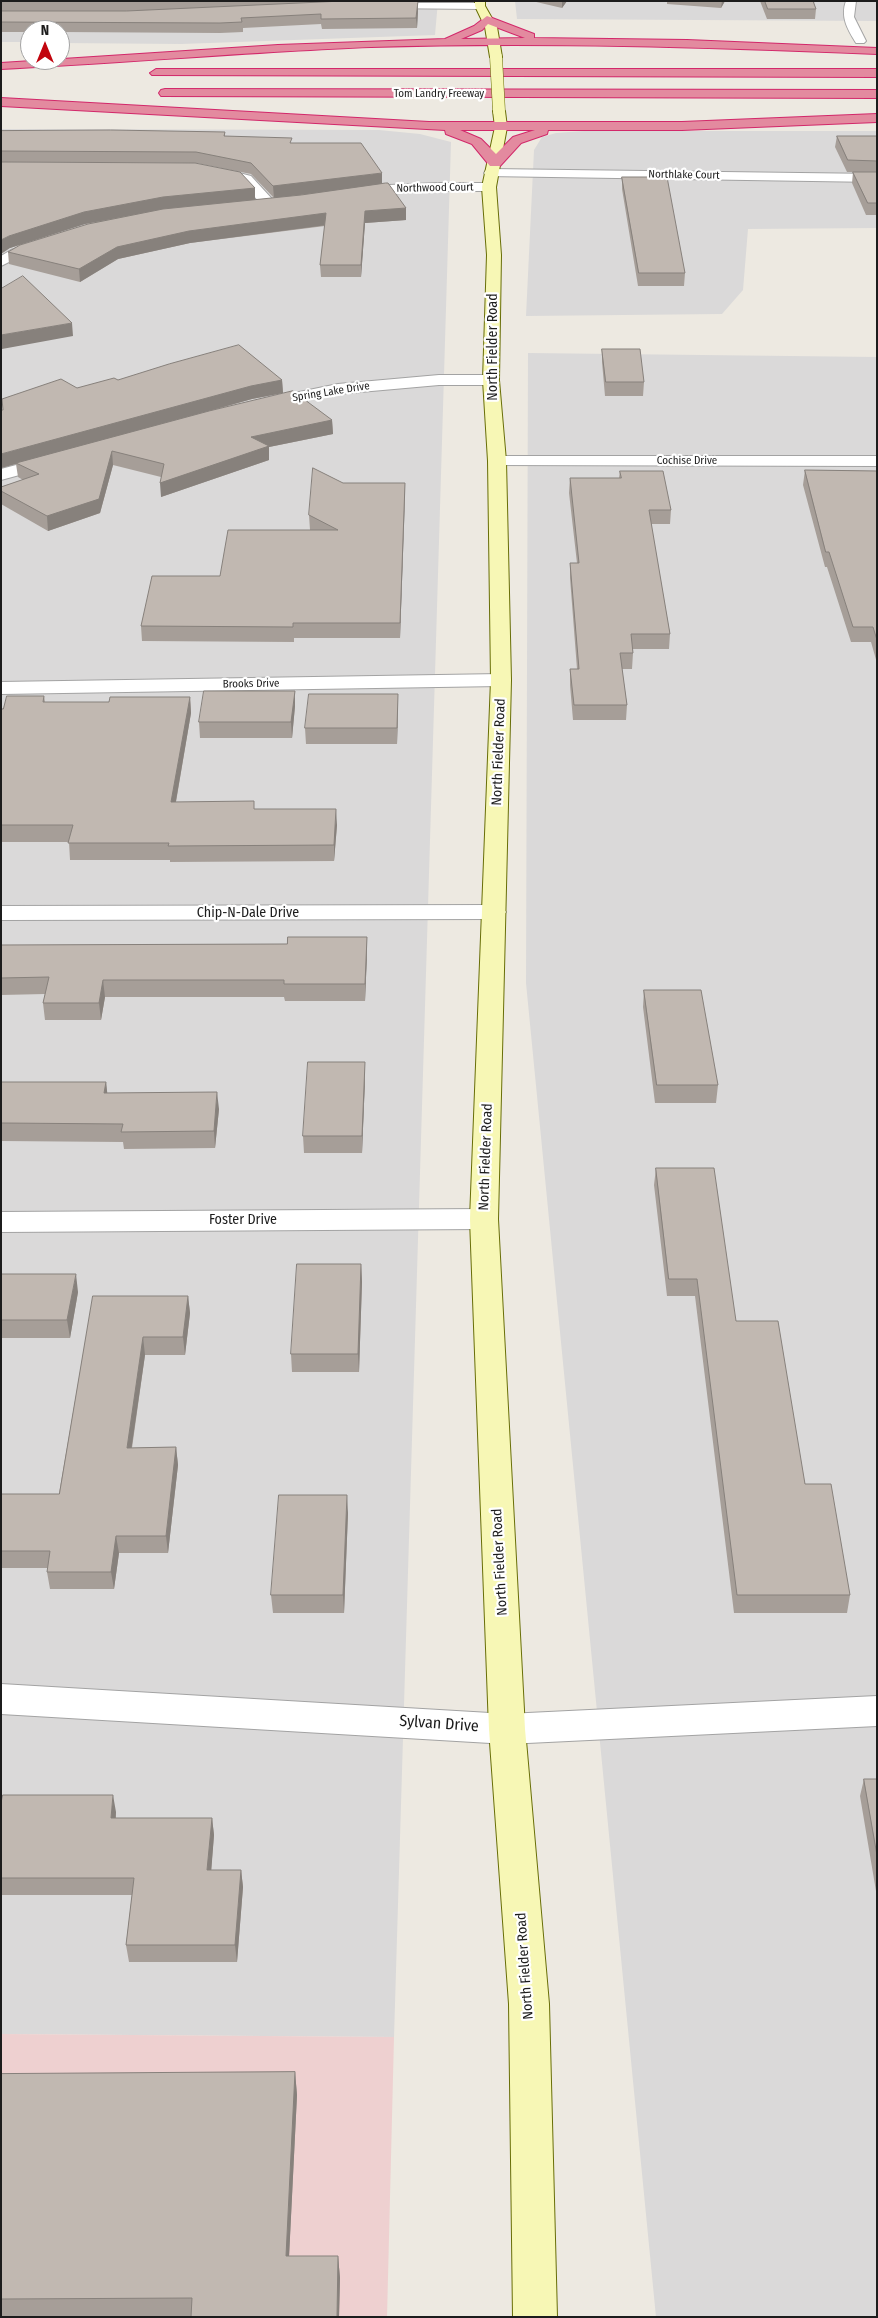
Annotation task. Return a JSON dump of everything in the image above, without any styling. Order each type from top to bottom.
[{"type":"highway","points":[[438,42],[478,28],[487,19],[514,32],[541,39],[580,42]]},
{"type":"highway","points":[[1,66],[278,48],[438,42],[703,43],[877,51]]},
{"type":"highway","points":[[1,73],[90,73]]},
{"type":"highway","name":"Tom Landry Freeway","points":[[140,73],[877,73]]},
{"type":"highway","points":[[1,92],[51,92]]},
{"type":"highway","name":"Tom Landry Freeway","points":[[150,93],[877,94]]},
{"type":"highway","points":[[1,102],[429,126],[692,126],[877,118]]},
{"type":"highway","points":[[429,126],[456,132],[473,139],[487,149],[492,174]]},
{"type":"highway","points":[[492,174],[516,140],[558,127]]},
{"type":"main road","name":"North Fielder Road","points":[[480,4],[494,42],[501,127],[492,174],[494,255],[491,380],[497,461],[501,680],[484,1219],[507,1728],[529,2004],[535,2317]]},
{"type":"street","points":[[851,1],[847,10],[850,22],[860,41]]},
{"type":"street","points":[[369,6],[480,4]]},
{"type":"street","points":[[212,172],[246,179],[268,203]]},
{"type":"street","name":"Northlake Court","points":[[492,174],[877,178]]},
{"type":"street","name":"Northwood Court","points":[[339,195],[492,174]]},
{"type":"street","points":[[249,206],[284,202]]},
{"type":"street","points":[[1,262],[16,253],[60,238]]},
{"type":"street","name":"Spring Lake Drive","points":[[252,406],[338,389],[439,380],[491,380]]},
{"type":"street","points":[[1,475],[66,457]]},
{"type":"street","name":"Cochise Drive","points":[[497,461],[877,462]]},
{"type":"street","name":"Brooks Drive","points":[[1,688],[501,680]]},
{"type":"street","name":"Chip-N-Dale Drive","points":[[1,913],[494,912]]},
{"type":"street","name":"Foster Drive","points":[[1,1222],[484,1219]]},
{"type":"street","name":"Sylvan Drive","points":[[1,1699],[507,1728],[877,1711]]},
{"type":"shaded area","points":[[1,1],[438,1],[435,35],[181,44],[70,43],[70,20],[20,20],[20,42],[1,42]]},
{"type":"shaded area","points":[[515,1],[877,1],[877,21],[517,19]]},
{"type":"shaded area","points":[[1,129],[379,130],[420,134],[451,142],[394,2037],[1,2034]]},
{"type":"shaded area","points":[[584,131],[877,131],[877,228],[748,229],[743,290],[722,314],[526,316],[534,150],[542,137],[556,133]]},
{"type":"shaded area","points":[[528,353],[877,357],[877,2317],[656,2317],[526,983]]},
{"type":"shaded area","points":[[1,2034],[394,2037],[387,2317],[1,2317]]},
{"type":"building","points":[[343,1],[418,1],[416,18],[321,19],[321,14],[241,18],[242,22],[220,23],[70,22],[70,20],[1,22],[1,11],[126,11]]},
{"type":"building","points":[[765,1],[813,1],[816,9],[768,9]]},
{"type":"building","points":[[1,131],[225,132],[224,136],[292,138],[290,143],[361,143],[382,173],[273,186],[251,163],[196,152],[1,151]]},
{"type":"building","points":[[837,136],[877,136],[877,161],[848,160]]},
{"type":"building","points":[[1,162],[195,163],[240,172],[255,188],[163,197],[84,212],[1,240]]},
{"type":"building","points":[[853,172],[877,172],[877,203],[868,203]]},
{"type":"building","points":[[622,177],[667,177],[685,273],[639,273]]},
{"type":"building","points":[[388,183],[406,208],[365,211],[361,265],[320,265],[326,213],[189,231],[117,247],[79,269],[8,252],[20,245],[88,224],[163,209],[301,195]]},
{"type":"building","points":[[23,276],[72,323],[1,335],[1,289]]},
{"type":"building","points":[[239,345],[282,380],[251,386],[1,454],[2,399],[61,379],[77,388],[114,378],[118,380]]},
{"type":"building","points":[[602,349],[640,349],[644,382],[606,382]]},
{"type":"building","points":[[293,391],[332,420],[251,437],[269,446],[160,483],[164,464],[112,451],[99,499],[47,516],[1,491],[1,487],[39,474],[16,463],[209,411]]},
{"type":"building","points":[[313,468],[343,483],[405,483],[400,623],[293,623],[293,627],[141,626],[152,576],[220,576],[228,530],[338,530],[309,515]]},
{"type":"building","points":[[805,470],[877,471],[877,640],[873,627],[853,627],[829,552],[826,552]]},
{"type":"building","points":[[620,471],[663,471],[671,510],[649,510],[670,634],[631,634],[633,653],[620,653],[627,705],[574,705],[570,669],[579,669],[570,563],[579,563],[570,478],[621,478]]},
{"type":"building","points":[[204,691],[295,691],[291,722],[199,722]]},
{"type":"building","points":[[309,694],[398,694],[397,728],[305,728]]},
{"type":"building","points":[[7,696],[44,696],[43,702],[109,702],[110,697],[190,697],[171,802],[254,801],[254,809],[336,809],[334,845],[168,846],[169,843],[68,843],[73,825],[1,825],[1,709],[3,709]]},
{"type":"building","points":[[288,937],[367,937],[365,984],[284,984],[284,980],[103,980],[99,1003],[43,1003],[49,977],[1,978],[1,945],[287,944]]},
{"type":"building","points":[[644,990],[701,990],[718,1085],[657,1085]]},
{"type":"building","points":[[308,1062],[365,1062],[362,1136],[303,1136]]},
{"type":"building","points":[[1,1082],[106,1082],[104,1093],[217,1092],[214,1131],[121,1132],[123,1124],[1,1123]]},
{"type":"building","points":[[656,1168],[714,1168],[736,1321],[778,1321],[805,1484],[831,1484],[850,1595],[737,1595],[697,1279],[669,1279]]},
{"type":"building","points":[[297,1264],[361,1264],[358,1354],[291,1354]]},
{"type":"building","points":[[1,1274],[76,1274],[67,1320],[1,1320]]},
{"type":"building","points":[[93,1296],[188,1296],[183,1337],[143,1337],[127,1448],[176,1447],[166,1536],[116,1536],[111,1572],[47,1572],[50,1551],[1,1551],[1,1494],[59,1494]]},
{"type":"building","points":[[279,1495],[347,1495],[343,1595],[271,1595]]},
{"type":"building","points":[[864,1779],[877,1779],[877,1855]]},
{"type":"building","points":[[3,1795],[113,1795],[111,1818],[212,1818],[207,1870],[241,1870],[235,1945],[126,1945],[134,1878],[1,1878],[1,1803]]},
{"type":"building","points":[[295,2072],[286,2256],[338,2256],[337,2317],[191,2317],[192,2298],[1,2299],[1,2074]]}]
